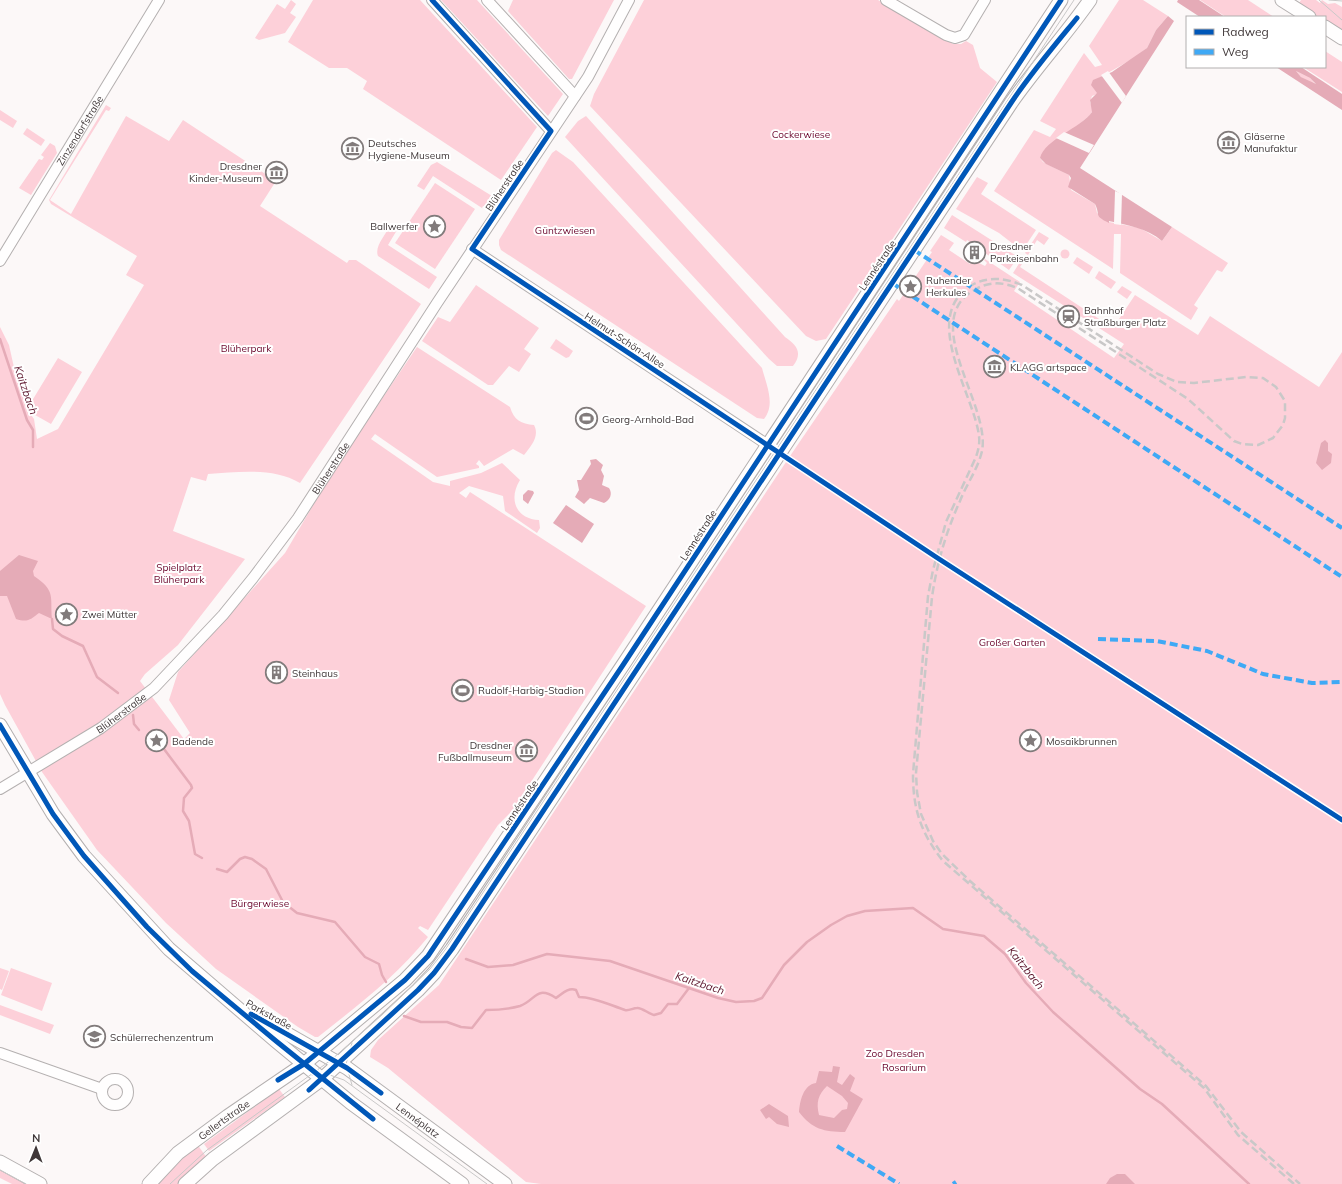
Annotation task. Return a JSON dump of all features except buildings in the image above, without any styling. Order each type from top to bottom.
[{"type":"main road","name":"Lennéstraße","points":[[318,1052],[405,980],[428,956],[514,830],[1061,0]]},
{"type":"main road","points":[[185,1184],[213,1159],[322,1079],[418,990],[434,973],[452,949],[1011,103],[1032,73],[1048,56],[1090,0]]},
{"type":"main road","points":[[1282,0],[1307,16]]},
{"type":"main road","points":[[1326,28],[1342,38]]},
{"type":"main road","points":[[0,724],[27,773],[53,814],[84,856],[128,906],[169,949],[231,1003]]},
{"type":"main road","name":"Parkstraße","points":[[231,1003],[318,1052]]},
{"type":"main road","name":"Parkstraße","points":[[231,1003],[304,1064]]},
{"type":"main road","points":[[318,1052],[304,1064],[366,1114],[462,1184]]},
{"type":"main road","name":"Lennéplatz","points":[[318,1052],[358,1076],[504,1182]]},
{"type":"main road","name":"Gellertstraße","points":[[149,1184],[178,1154],[198,1137],[304,1064]]},
{"type":"main road","points":[[0,1162],[40,1184]]},
{"type":"street","name":"Zinzendorfstraße","points":[[0,261],[159,0]]},
{"type":"street","points":[[432,0],[551,131]]},
{"type":"street","points":[[487,0],[575,96]]},
{"type":"street","name":"Blüherstraße","points":[[0,789],[101,728],[154,688],[223,615],[298,518],[472,249],[592,70],[629,0]]},
{"type":"street","points":[[886,0],[955,38],[964,35],[985,0]]},
{"type":"street","name":"Helmut-Schön-Allee","points":[[472,249],[780,453]]},
{"type":"street","points":[[0,1053],[102,1089]]},
{"type":"green space","points":[[291,0],[296,4],[290,13],[296,17],[285,33],[259,40],[255,38],[277,4],[285,9]]},
{"type":"green space","points":[[313,0],[420,0],[537,127],[501,180],[363,89],[367,81],[347,68],[329,68],[288,42]]},
{"type":"green space","points":[[441,0],[477,0],[563,94],[548,116]]},
{"type":"green space","points":[[513,0],[614,0],[572,79],[569,79],[508,11]]},
{"type":"green space","name":"Cockerwiese","points":[[644,0],[878,0],[953,44],[961,44],[966,41],[973,45],[980,68],[997,82],[826,339],[816,341],[806,336],[590,106],[594,94]]},
{"type":"green space","points":[[1119,0],[1143,0],[1168,16],[1156,30],[1147,48],[1134,58],[1099,78],[1097,94],[1092,96],[1090,102],[1093,110],[1090,115],[1040,158],[1043,162],[1069,175],[1071,190],[1095,204],[1097,213],[1109,222],[1140,228],[1162,241],[1172,227],[1228,263],[1222,272],[1217,270],[1194,305],[1198,308],[1191,320],[1120,273],[1121,234],[1114,234],[1113,269],[994,191],[1034,130],[1050,137],[1056,129],[1040,121],[1084,53],[1095,67],[1102,65],[1089,46]]},
{"type":"green space","points":[[1200,0],[1248,0],[1272,16],[1224,16]]},
{"type":"green space","points":[[1301,0],[1316,0],[1320,3],[1322,0],[1328,4],[1335,3],[1342,7],[1342,33],[1326,23],[1326,16],[1316,16],[1298,5]]},
{"type":"green space","points":[[1326,52],[1342,62],[1342,92],[1305,68],[1326,68]]},
{"type":"green space","points":[[1296,71],[1310,78],[1316,85],[1301,77]]},
{"type":"green space","points":[[106,105],[111,108],[109,111],[106,110],[50,200],[71,214],[126,116],[169,141],[183,120],[276,181],[260,206],[347,263],[349,260],[356,260],[421,304],[300,483],[290,478],[278,475],[255,472],[208,474],[206,481],[191,477],[173,531],[245,559],[178,645],[145,674],[140,681],[184,739],[190,733],[169,700],[178,672],[285,553],[335,468],[417,347],[510,407],[516,418],[525,424],[534,425],[536,433],[534,441],[524,455],[513,449],[484,466],[479,460],[476,464],[479,468],[437,477],[375,434],[371,439],[433,482],[450,486],[450,481],[481,473],[502,463],[520,480],[516,487],[516,507],[525,516],[531,519],[539,520],[540,528],[537,533],[505,511],[503,496],[469,486],[459,493],[466,498],[470,492],[646,606],[512,811],[498,825],[428,930],[420,926],[418,928],[428,937],[390,978],[318,1037],[315,1037],[298,1027],[216,969],[166,923],[97,850],[42,772],[0,694],[0,327],[9,345],[15,372],[25,389],[27,409],[58,358],[82,372],[51,424],[28,411],[34,419],[37,439],[58,429],[144,285],[126,275],[137,256],[51,204],[49,200]]},
{"type":"green space","points":[[0,110],[17,121],[13,128],[0,120]]},
{"type":"green space","points":[[586,116],[785,337],[793,343],[797,350],[798,357],[793,366],[777,366],[769,359],[565,137],[578,121]]},
{"type":"green space","points":[[27,128],[45,140],[41,146],[23,134]]},
{"type":"green space","points":[[50,143],[55,146],[57,153],[31,195],[19,188],[39,159],[42,160],[44,157],[41,155]]},
{"type":"green space","name":"Güntzwiesen","points":[[556,150],[573,162],[762,368],[768,387],[770,400],[768,413],[764,419],[757,418],[501,250],[499,240],[552,153]]},
{"type":"green space","points":[[437,162],[492,196],[485,207],[483,206],[482,208],[433,176],[424,190],[417,186],[431,165]]},
{"type":"green space","points":[[977,177],[988,183],[981,194],[1036,230],[1022,251],[999,233],[956,209]]},
{"type":"green space","points":[[435,183],[475,209],[435,269],[395,243]]},
{"type":"green space","points":[[952,215],[1018,257],[1009,270],[967,240],[966,242],[944,228]]},
{"type":"green space","points":[[390,226],[397,230],[388,245],[437,277],[429,289],[378,256],[377,252],[379,245]]},
{"type":"green space","points":[[1039,232],[1049,238],[1044,245],[1037,240],[1028,255],[1025,253]]},
{"type":"green space","name":"Großer Garten","points":[[941,235],[954,243],[949,250],[970,264],[973,260],[985,266],[987,263],[984,260],[985,259],[1020,282],[1014,291],[1114,358],[1124,344],[1013,273],[1022,259],[1024,261],[1020,267],[1113,328],[1135,295],[1198,335],[1210,316],[1319,387],[1342,352],[1342,1184],[541,1184],[526,1182],[388,1068],[370,1057],[371,1050],[378,1040],[439,985],[788,459],[897,299],[899,301],[932,252],[930,251]]},
{"type":"green space","points":[[1065,249],[1070,254],[1065,259],[1060,254]]},
{"type":"green space","points":[[1077,257],[1093,267],[1089,274],[1073,263]]},
{"type":"green space","points":[[1099,271],[1116,282],[1111,289],[1095,278]]},
{"type":"green space","points":[[476,285],[539,328],[524,349],[531,354],[519,372],[509,366],[493,385],[488,385],[422,341],[438,317],[450,322]]},
{"type":"green space","points":[[1122,286],[1132,292],[1127,299],[1117,292]]},
{"type":"green space","points":[[556,339],[573,351],[569,357],[566,358],[550,348]]},
{"type":"green space","points":[[0,968],[9,971],[2,990],[0,989]]},
{"type":"green space","points":[[11,968],[52,983],[42,1011],[1,995]]},
{"type":"green space","points":[[0,1005],[54,1025],[50,1034],[0,1015]]},
{"type":"green space","points":[[279,1089],[285,1097],[209,1151],[204,1144]]},
{"type":"green space","points":[[197,1144],[207,1158],[178,1184],[155,1184]]},
{"type":"green space","points":[[0,1168],[30,1184],[12,1184],[0,1178]]},
{"type":"shaded area","points":[[1178,0],[1199,0],[1223,16],[1198,16],[1177,2]]},
{"type":"shaded area","points":[[1168,16],[1174,21],[1080,168],[1172,227],[1162,241],[1143,230],[1109,221],[1109,223],[1099,217],[1095,204],[1068,187],[1071,178],[1069,175],[1046,164],[1040,158],[1043,151],[1049,145],[1087,118],[1092,112],[1090,100],[1097,93],[1091,85],[1093,80],[1112,72],[1147,48],[1156,30]]},
{"type":"shaded area","points":[[1278,68],[1303,68],[1342,94],[1342,110]],"holes":[[[1296,71],[1310,78],[1316,84],[1301,77]]]},
{"type":"shaded area","points":[[1325,440],[1328,443],[1328,451],[1332,454],[1331,463],[1322,470],[1316,463],[1321,443]]},
{"type":"shaded area","points":[[596,459],[603,465],[601,470],[604,476],[602,485],[609,488],[611,492],[610,497],[604,503],[590,498],[584,504],[575,497],[579,490],[577,480],[581,480],[591,464],[590,460]]},
{"type":"shaded area","points":[[528,490],[533,491],[534,493],[528,504],[523,500],[523,495]]},
{"type":"shaded area","points":[[566,505],[594,524],[582,543],[553,523]]},
{"type":"shaded area","points":[[19,555],[38,561],[33,571],[34,576],[49,590],[52,619],[39,613],[31,619],[16,619],[7,596],[0,596],[0,571]]},
{"type":"shaded area","points":[[833,1066],[840,1067],[837,1082],[842,1085],[850,1074],[855,1078],[850,1091],[863,1099],[845,1132],[825,1130],[814,1126],[799,1112],[803,1094],[808,1087],[816,1083],[819,1071],[832,1072]],"holes":[[[827,1086],[842,1096],[848,1103],[847,1109],[842,1110],[834,1118],[819,1115],[818,1099]]]},
{"type":"shaded area","points":[[769,1104],[788,1116],[789,1127],[777,1124],[769,1117],[766,1119],[760,1110]]},
{"type":"shaded area","points":[[1117,1174],[1125,1174],[1135,1184],[1106,1184],[1110,1178]]},
{"type":"pier","points":[[1108,71],[1126,96],[1122,103],[1101,75]]},
{"type":"pier","points":[[1064,132],[1094,145],[1089,153],[1056,138]]},
{"type":"pier","points":[[1115,191],[1122,194],[1121,225],[1114,224]]},
{"type":"waterway","name":"Kaitzbach","points":[[0,339],[27,420],[33,430],[33,447]]},
{"type":"waterway","points":[[52,619],[53,629],[62,636],[83,646],[97,677],[118,693]]},
{"type":"waterway","points":[[133,715],[134,724],[139,730]]},
{"type":"waterway","points":[[164,749],[191,785],[192,788],[184,798],[183,811],[189,821],[195,854],[202,858]]},
{"type":"waterway","points":[[217,869],[227,872],[240,859],[245,857],[252,859],[266,869],[283,902],[297,913],[335,922],[365,957],[379,964],[386,982]]},
{"type":"waterway","name":"Kaitzbach","points":[[466,959],[488,967],[513,965],[547,954],[610,961],[718,998],[736,1002],[754,1001],[762,998],[784,965],[807,942],[831,925],[847,916],[865,911],[913,908],[943,929],[984,936],[1005,954],[1026,983],[1053,1012],[1140,1089],[1162,1104],[1249,1184]]},
{"type":"waterway","points":[[404,1016],[421,1022],[447,1022],[461,1027],[472,1028],[486,1010],[520,1006],[540,993],[549,994],[556,998],[570,989],[576,990],[579,997],[596,1000],[625,1010],[639,1008],[654,1015],[661,1013],[668,1004],[677,1004],[689,988]]},
{"type":"tram line","points":[[170,1184],[207,1150],[331,1060],[382,1015],[430,969],[445,950],[1074,0]]},
{"type":"tram line","points":[[1319,0],[1342,20]]},
{"type":"tram line","points":[[1329,0],[1342,1]]},
{"type":"tram line","points":[[352,1043],[346,1064],[352,1085]]},
{"type":"tram line","points":[[312,1075],[327,1074],[344,1080],[487,1184]]},
{"type":"tram line","points":[[0,1170],[26,1184]]},
{"type":"railway","points":[[1294,1184],[1238,1135],[1204,1088],[943,861],[929,841],[920,820],[913,787],[913,774],[928,596],[933,570],[946,522],[976,457],[979,442],[975,419],[954,356],[950,335],[950,316],[957,299],[972,285],[978,282],[997,279],[1022,285],[1158,374],[1177,382],[1194,383],[1246,377],[1263,378],[1276,387],[1285,401],[1285,418],[1283,425],[1273,438],[1258,445],[1242,444],[1234,441],[1188,399],[1019,289],[998,283],[981,286],[960,303],[953,321],[954,341],[960,364],[977,410],[982,432],[982,451],[978,464],[950,524],[937,572],[932,597],[916,773],[917,792],[921,814],[933,841],[942,854],[970,881],[1206,1086],[1241,1132],[1300,1184]]},
{"type":"marked path","points":[[914,250],[1342,528]]},
{"type":"marked path","points":[[892,283],[1342,577]]},
{"type":"marked path","points":[[1098,639],[1157,641],[1207,651],[1263,674],[1312,683],[1342,682]]},
{"type":"marked path","points":[[837,1146],[899,1184]]},
{"type":"cycle path","points":[[432,0],[551,131],[472,249],[936,557],[1342,820]]},
{"type":"cycle path","points":[[278,1080],[304,1064],[405,980],[428,956],[623,665],[1061,0]]},
{"type":"cycle path","points":[[309,1090],[418,990],[434,973],[452,949],[1011,103],[1035,70],[1077,18]]},
{"type":"cycle path","points":[[0,725],[53,814],[84,856],[147,927],[192,971],[373,1119]]},
{"type":"cycle path","points":[[251,1014],[347,1068],[381,1093]]},
{"type":"place","name":"Gläserne Manufaktur","points":[[1229,142]]},
{"type":"place","name":"Deutsches Hygiene-Museum","points":[[352,149]]},
{"type":"place","name":"Dresdner Kinder-Museum","points":[[277,172]]},
{"type":"place","name":"Ballwerfer","points":[[434,226]]},
{"type":"place","name":"Dresdner Parkeisenbahn","points":[[974,252]]},
{"type":"place","name":"Ruhender Herkules","points":[[911,286]]},
{"type":"place","name":"Bahnhof Straßburger Platz","points":[[1069,316]]},
{"type":"place","name":"KLAGG artspace","points":[[995,367]]},
{"type":"place","name":"Georg-Arnhold-Bad","points":[[586,419]]},
{"type":"place","name":"Zwei Mütter","points":[[66,614]]},
{"type":"place","name":"Steinhaus","points":[[276,673]]},
{"type":"place","name":"Rudolf-Harbig-Stadion","points":[[463,690]]},
{"type":"place","name":"Badende","points":[[157,741]]},
{"type":"place","name":"Mosaikbrunnen","points":[[1031,741]]},
{"type":"place","name":"Dresdner Fußballmuseum","points":[[527,751]]},
{"type":"place","name":"Schülerrechenzentrum","points":[[94,1037]]},
{"type":"park label","name":"Blüherpark","points":[[246,348]]},
{"type":"park label","name":"Spielplatz Blüherpark","points":[[179,572]]},
{"type":"park label","name":"Bürgerwiese","points":[[260,903]]},
{"type":"park label","name":"Zoo Dresden","points":[[895,1053]]},
{"type":"park label","name":"Rosarium","points":[[904,1067]]}]
